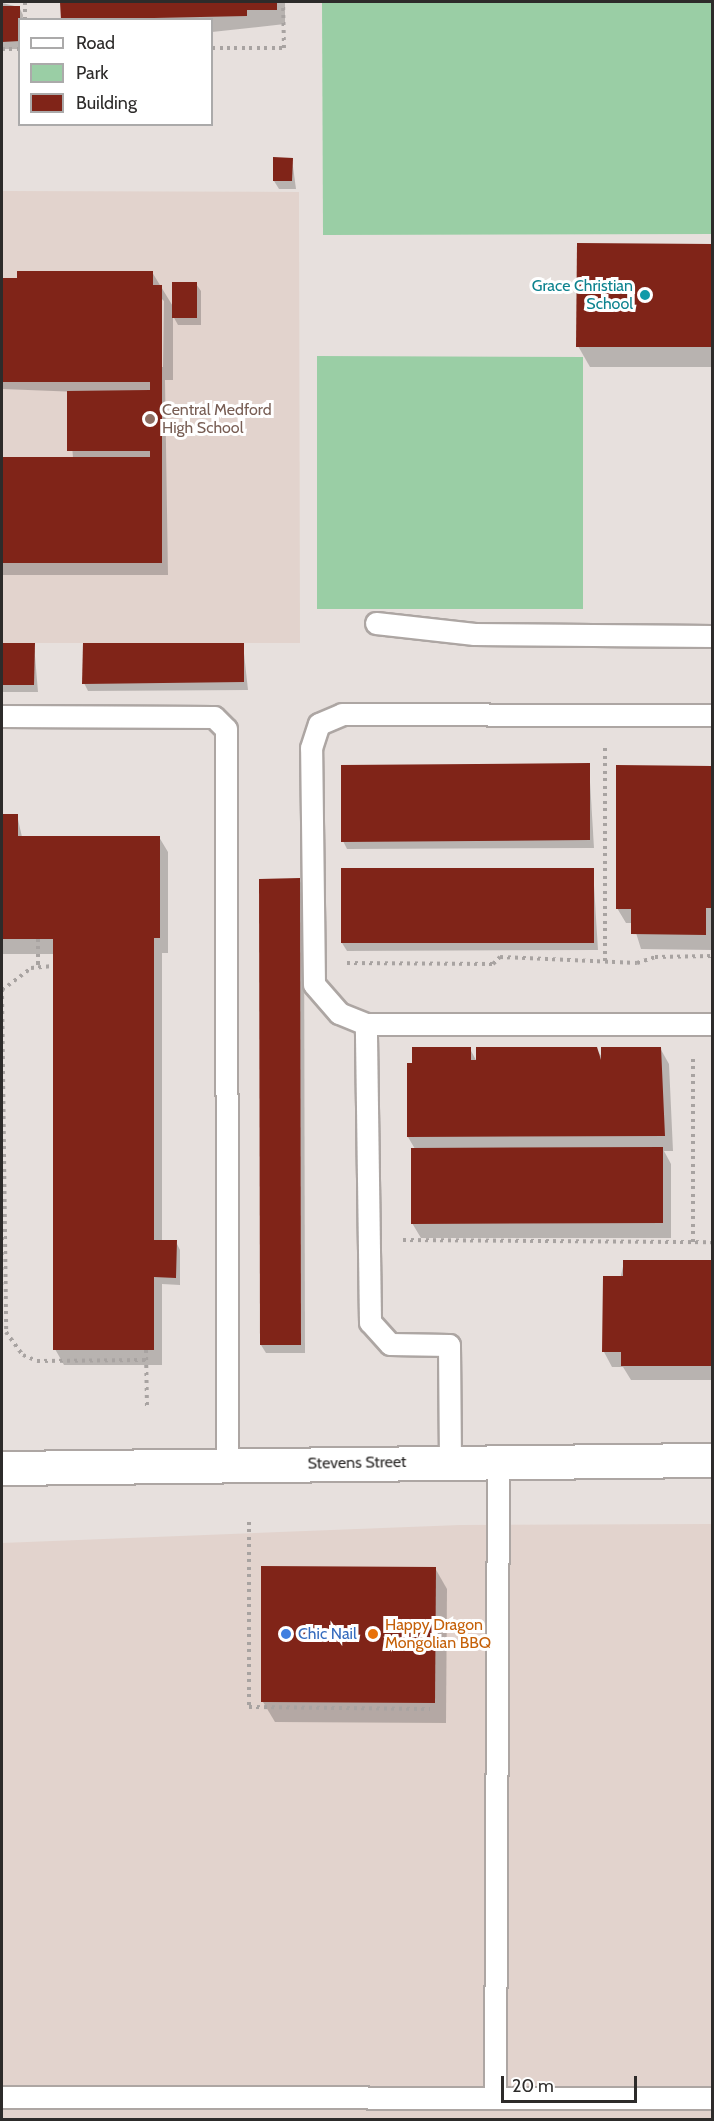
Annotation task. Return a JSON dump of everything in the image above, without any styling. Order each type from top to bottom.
[{"type":"street","name":"Stevens Street","points":[[2,1468],[450,1461],[712,1460]]},
{"type":"lane","points":[[376,623],[474,634],[712,636]]},
{"type":"lane","points":[[712,715],[342,714],[319,724],[311,748],[314,984],[339,1013],[366,1024],[712,1024]]},
{"type":"lane","points":[[2,716],[214,717],[226,729],[227,1464]]},
{"type":"lane","points":[[366,1024],[370,1322],[390,1344],[449,1345],[450,1461]]},
{"type":"lane","points":[[495,2098],[498,1461]]},
{"type":"lane","points":[[2,2097],[712,2098]]},
{"type":"path","points":[[25,2],[25,18]]},
{"type":"path","points":[[213,48],[284,48],[284,2]]},
{"type":"path","points":[[2,49],[18,49]]},
{"type":"path","points":[[593,748],[617,748]]},
{"type":"path","points":[[605,748],[605,963]]},
{"type":"path","points":[[38,939],[38,966]]},
{"type":"path","points":[[341,963],[493,964],[500,957],[605,963],[712,956]]},
{"type":"path","points":[[6,1332],[2,990],[38,966],[53,966]]},
{"type":"path","points":[[693,1055],[693,1242]]},
{"type":"path","points":[[390,1240],[712,1242]]},
{"type":"path","points":[[2,1324],[23,1355],[37,1361],[146,1360]]},
{"type":"path","points":[[146,1350],[147,1407]]},
{"type":"path","points":[[249,1522],[249,1707],[430,1709]]},
{"type":"shaded area","name":"Central Medford High School","points":[[2,191],[299,192],[300,643],[2,643]]},
{"type":"shaded area","points":[[712,1524],[712,2119],[2,2119],[2,1543],[460,1525]]},
{"type":"green space","points":[[322,2],[712,2],[712,234],[323,235]]},
{"type":"green space","points":[[317,356],[583,357],[583,609],[317,609]]},
{"type":"building","points":[[60,2],[277,2],[277,10],[247,10],[247,16],[61,18]]},
{"type":"building","points":[[2,6],[20,6],[18,41],[2,42]]},
{"type":"building","points":[[273,157],[293,158],[292,181],[273,181]]},
{"type":"building","name":"Grace Christian School","points":[[577,243],[712,244],[712,347],[576,347]]},
{"type":"building","points":[[17,271],[153,271],[153,285],[162,285],[162,563],[2,563],[2,457],[150,457],[150,451],[67,451],[67,391],[150,390],[150,382],[2,382],[2,278],[17,278]]},
{"type":"building","points":[[172,282],[197,282],[197,318],[172,318]]},
{"type":"building","points":[[2,643],[35,643],[34,685],[2,685]]},
{"type":"building","points":[[83,643],[244,643],[244,682],[82,684]]},
{"type":"building","points":[[590,763],[590,840],[341,842],[341,765]]},
{"type":"building","points":[[616,765],[712,766],[712,908],[706,908],[706,935],[631,934],[631,909],[616,909]]},
{"type":"building","points":[[2,814],[18,814],[18,836],[160,836],[160,938],[154,938],[154,1240],[177,1240],[176,1278],[154,1277],[154,1350],[53,1350],[53,939],[2,939]]},
{"type":"building","points":[[341,868],[594,868],[594,943],[341,943]]},
{"type":"building","points":[[300,878],[301,1345],[260,1345],[259,879]]},
{"type":"building","points":[[412,1047],[471,1047],[471,1060],[476,1060],[476,1047],[597,1047],[601,1060],[601,1047],[661,1047],[665,1136],[407,1137],[407,1063],[412,1063]]},
{"type":"building","points":[[663,1147],[663,1223],[411,1224],[411,1148]]},
{"type":"building","points":[[623,1260],[712,1260],[712,1366],[621,1366],[621,1352],[602,1352],[603,1276],[623,1276]]},
{"type":"building","name":"Happy Dragon Mongolian BBQ","points":[[261,1566],[436,1567],[435,1703],[261,1702]]},
{"type":"place","name":"Grace Christian School","points":[[645,295]]},
{"type":"place","name":"Central Medford High School","points":[[150,419]]},
{"type":"place","name":"Chic Nail","points":[[286,1634]]},
{"type":"place","name":"Happy Dragon Mongolian BBQ","points":[[373,1634]]}]
